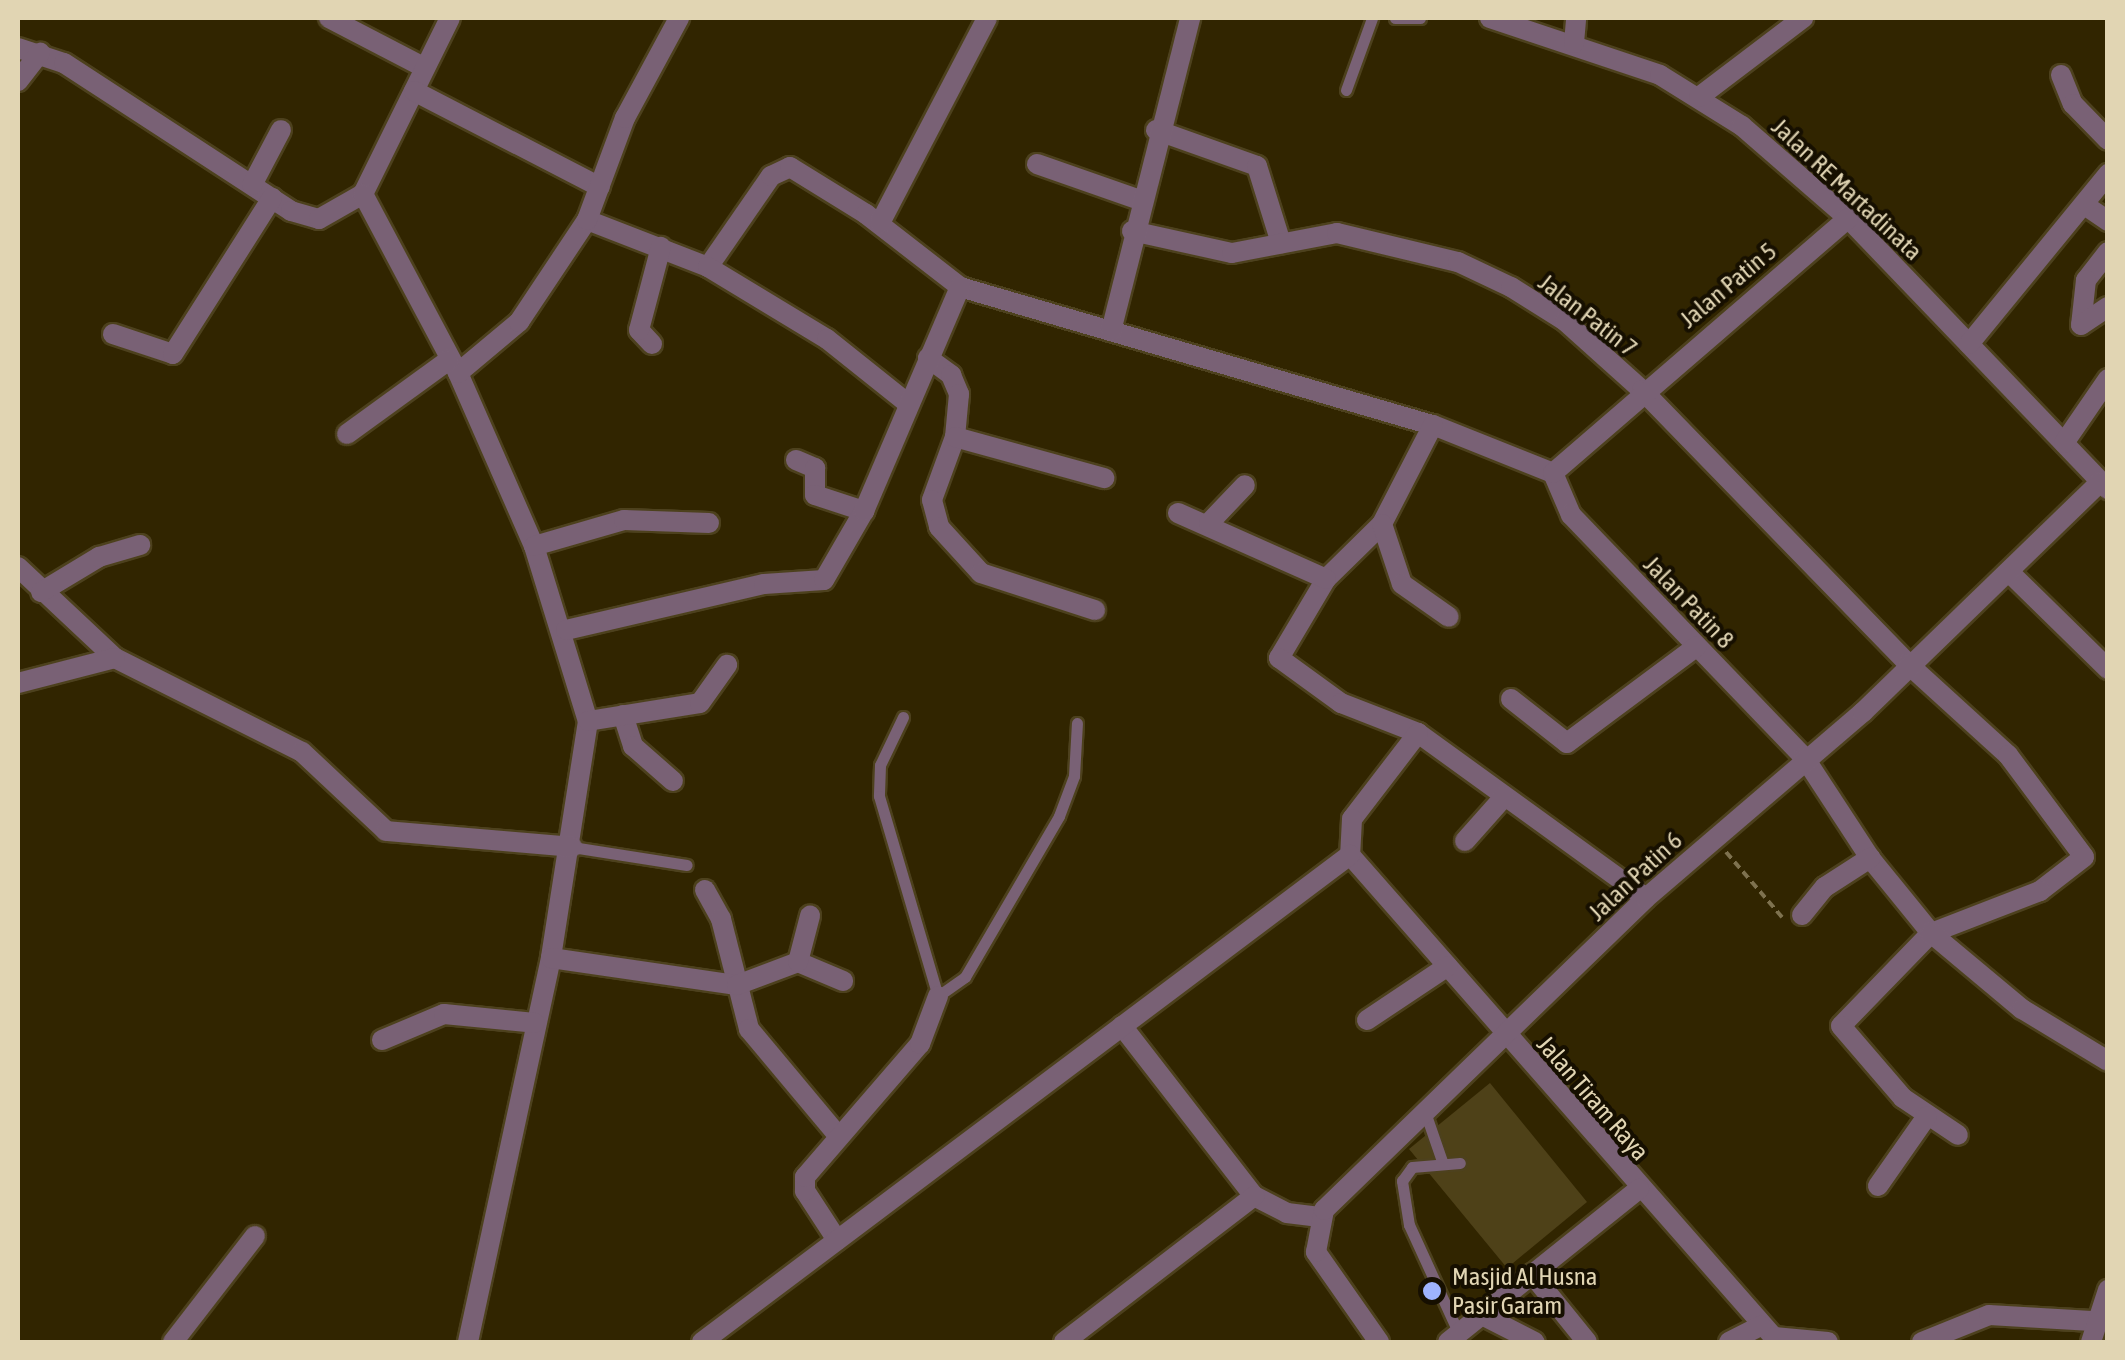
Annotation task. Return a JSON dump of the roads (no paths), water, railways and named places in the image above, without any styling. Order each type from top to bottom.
[{"type":"street","points":[[329,18],[425,68]]},
{"type":"street","points":[[18,48],[40,53],[272,198],[319,220],[363,194],[450,18]]},
{"type":"street","points":[[347,434],[519,322],[586,220],[625,118],[679,18]]},
{"type":"street","points":[[880,223],[986,18]]},
{"type":"street","points":[[1111,331],[1156,130],[1190,18]]},
{"type":"street","name":"Jalan RE Martadinata","points":[[1490,18],[1574,43],[1699,97],[1789,162],[1848,218],[2104,485]]},
{"type":"street","points":[[1574,43],[1576,18]]},
{"type":"street","points":[[1699,97],[1796,20]]},
{"type":"street","points":[[18,81],[40,53]]},
{"type":"street","points":[[2061,75],[2073,104],[2108,140]]},
{"type":"street","points":[[414,91],[600,188]]},
{"type":"street","points":[[252,185],[281,130]]},
{"type":"street","points":[[1156,130],[1251,160],[1281,243]]},
{"type":"street","points":[[1037,164],[1140,200]]},
{"type":"street","points":[[708,267],[783,167],[880,223],[960,287],[1433,424],[1553,472]]},
{"type":"street","points":[[1969,344],[2086,206],[2108,174]]},
{"type":"street","points":[[363,194],[453,366],[534,546],[566,630],[588,720],[572,847],[551,958],[468,1342]]},
{"type":"street","points":[[113,334],[173,354],[272,198]]},
{"type":"street","points":[[2086,206],[2108,221]]},
{"type":"street","name":"Jalan Patin 5","points":[[1553,472],[1642,390],[1848,218]]},
{"type":"street","points":[[586,220],[708,267],[828,338],[906,402]]},
{"type":"street","name":"Jalan Patin 7","points":[[1132,231],[1232,253],[1337,233],[1458,262],[1565,322],[1642,390],[1908,664],[2008,755],[2084,852],[2040,891],[1931,933]]},
{"type":"street","points":[[652,344],[639,330],[661,247]]},
{"type":"street","points":[[2108,252],[2086,280],[2081,325],[2108,308]]},
{"type":"street","points":[[566,630],[764,584],[817,584],[832,574],[864,512],[906,402],[960,287]]},
{"type":"street","points":[[928,358],[957,384],[955,437],[932,500],[939,528],[981,573],[1095,610]]},
{"type":"street","points":[[2064,444],[2108,379]]},
{"type":"street","points":[[1433,424],[1382,524],[1326,579],[1278,658],[1341,703],[1418,733],[1646,898]]},
{"type":"street","points":[[955,437],[1104,478]]},
{"type":"street","points":[[796,460],[814,468],[816,496],[864,512]]},
{"type":"street","name":"Jalan Patin 8","points":[[1553,472],[1571,515],[1804,757],[1870,858],[1931,933],[2022,1009],[2108,1061]]},
{"type":"street","points":[[1209,523],[1244,485]]},
{"type":"street","name":"Jalan Patin 6","points":[[1320,1218],[1646,898],[2104,485]]},
{"type":"street","points":[[1178,513],[1209,523],[1326,579]]},
{"type":"street","points":[[534,546],[624,520],[709,522]]},
{"type":"street","points":[[1382,524],[1402,584],[1449,617]]},
{"type":"street","points":[[41,592],[99,558],[140,545]]},
{"type":"street","points":[[18,567],[115,658],[302,752],[386,830],[572,847]]},
{"type":"street","points":[[2010,572],[2108,670]]},
{"type":"street","points":[[1511,699],[1567,743],[1696,646]]},
{"type":"street","points":[[18,683],[115,658]]},
{"type":"street","points":[[588,720],[700,703],[727,664]]},
{"type":"street","points":[[623,715],[634,746],[674,781]]},
{"type":"street","points":[[702,1342],[1350,856],[1352,819],[1418,733]]},
{"type":"street","points":[[1465,841],[1504,798]]},
{"type":"street","name":"Jalan Tiram Raya","points":[[1350,856],[1638,1189],[1454,1338]]},
{"type":"street","points":[[1802,914],[1840,875],[1870,858]]},
{"type":"street","points":[[704,890],[721,919],[749,1029],[836,1132]]},
{"type":"street","points":[[798,962],[810,916]]},
{"type":"street","points":[[1931,933],[1842,1026],[1926,1116],[1958,1135]]},
{"type":"street","points":[[551,958],[737,985],[798,962],[843,981]]},
{"type":"street","points":[[1367,1020],[1448,966]]},
{"type":"street","points":[[837,1240],[803,1186],[836,1132],[920,1044],[938,996]]},
{"type":"street","points":[[382,1040],[444,1014],[535,1023]]},
{"type":"street","points":[[1122,1026],[1254,1196],[1287,1213],[1320,1218],[1316,1252]]},
{"type":"street","points":[[1878,1186],[1926,1116]]},
{"type":"street","points":[[1638,1189],[1771,1335]]},
{"type":"street","points":[[1064,1342],[1254,1196]]},
{"type":"street","points":[[1287,1213],[1379,1342]]},
{"type":"street","points":[[185,1338],[254,1236]]},
{"type":"street","points":[[1532,1274],[1587,1342]]},
{"type":"street","points":[[2091,1342],[2092,1321],[2108,1290]]},
{"type":"street","points":[[1482,1315],[1535,1342]]},
{"type":"street","points":[[1922,1342],[1989,1315],[2092,1321]]},
{"type":"street","points":[[1729,1342],[1771,1335],[1828,1342]]},
{"type":"lane","points":[[1346,90],[1372,18]]},
{"type":"lane","points":[[1395,18],[1420,18]]},
{"type":"lane","points":[[903,717],[880,765],[879,796],[938,996],[965,977],[1060,816],[1074,776],[1077,723]]},
{"type":"lane","points":[[572,847],[687,865]]},
{"type":"lane","points":[[1426,1112],[1443,1164]]},
{"type":"lane","points":[[1454,1338],[1404,1195],[1412,1166],[1460,1162]]},
{"type":"place","name":"Masjid Al Husna Pasir Garam","points":[[1432,1291]]}]
